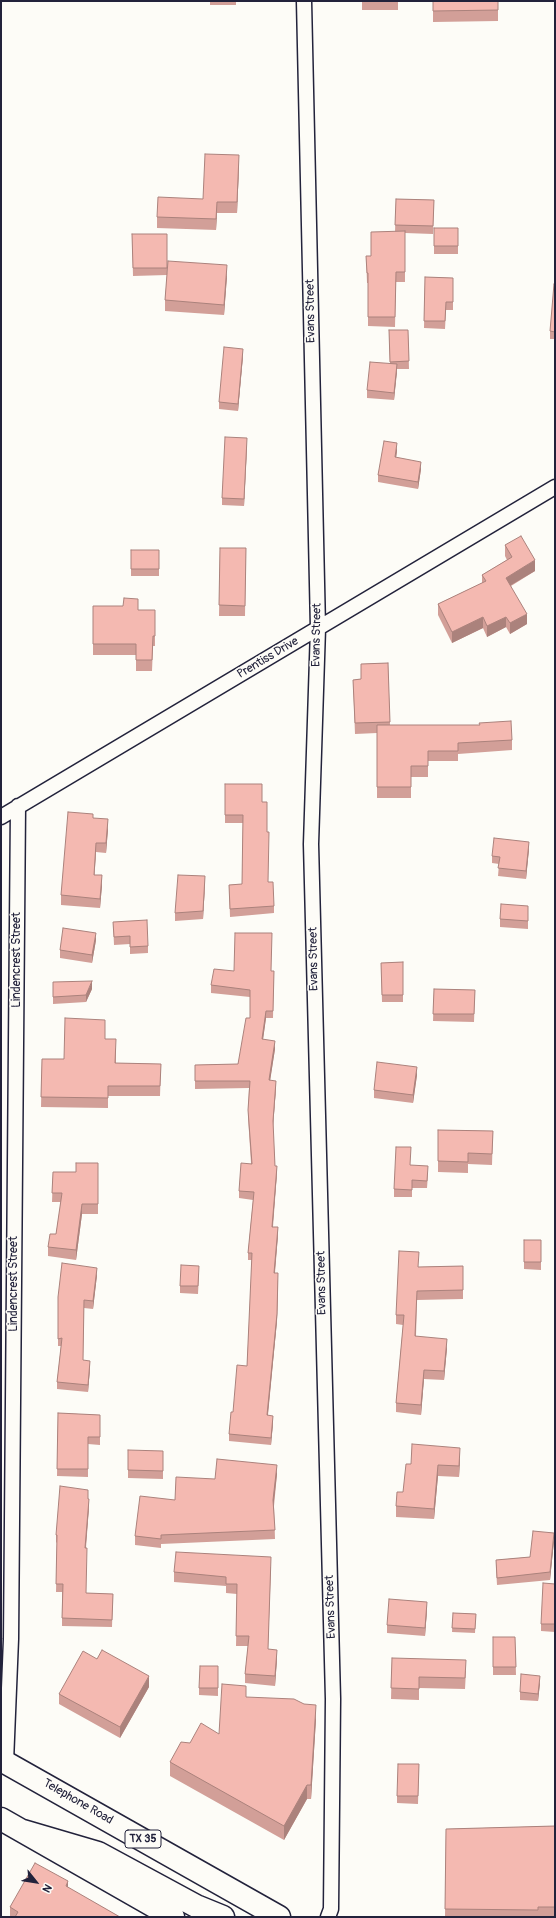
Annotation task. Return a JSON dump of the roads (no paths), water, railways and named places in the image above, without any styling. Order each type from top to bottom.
[{"type":"main road","name":"Telephone Road","points":[[3,1761],[279,1917]]},
{"type":"main road","points":[[1,1819],[173,1917]]},
{"type":"main road","points":[[23,1831],[98,1853],[196,1906],[223,1917]]},
{"type":"street","name":"Evans Street","points":[[304,1],[318,628],[311,844],[333,1699],[331,1909],[328,1917]]},
{"type":"street","name":"Prentiss Drive","points":[[1,817],[555,487]]},
{"type":"street","name":"Lindencrest Street","points":[[3,1761],[11,1631],[18,806]]}]
